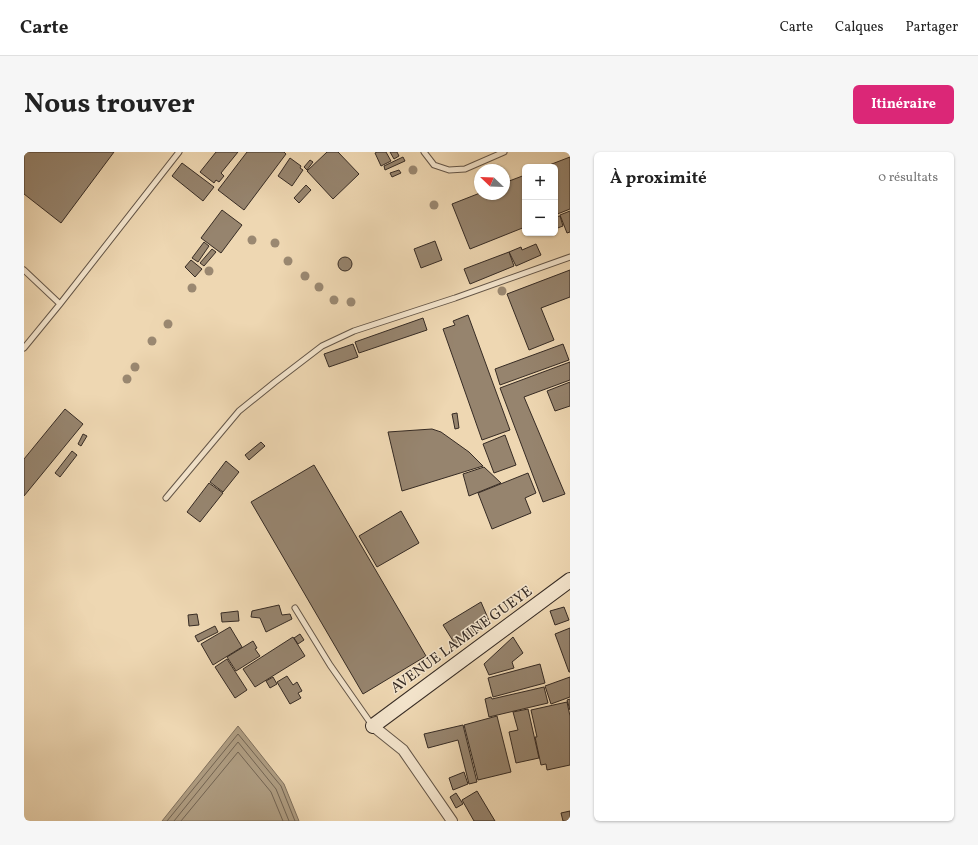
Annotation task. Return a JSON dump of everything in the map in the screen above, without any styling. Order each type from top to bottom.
[{"type":"street","name":"AVENUE LAMINE GUEYE","points":[[373,726],[570,580]]},
{"type":"street","points":[[373,726],[403,750],[452,821]]},
{"type":"lane","points":[[24,348],[179,152]]},
{"type":"lane","points":[[424,152],[434,165],[449,170],[465,168],[504,152]]},
{"type":"lane","points":[[166,498],[239,411],[322,346],[354,331],[455,298],[570,257]]},
{"type":"lane","points":[[24,270],[60,304]]},
{"type":"lane","points":[[295,608],[330,665],[373,726]]},
{"type":"water","points":[[238,726],[284,784],[299,821],[162,821]]},
{"type":"building","points":[[24,152],[114,152],[61,223],[24,194]]},
{"type":"building","points":[[216,152],[238,152],[221,173],[224,176],[219,182],[216,180],[214,183],[200,172]]},
{"type":"building","points":[[247,152],[284,152],[286,154],[244,210],[218,190]]},
{"type":"building","points":[[327,152],[338,152],[359,174],[333,199],[307,171]]},
{"type":"building","points":[[386,152],[391,161],[381,166],[375,153]]},
{"type":"building","points":[[390,152],[397,152],[399,156],[394,159]]},
{"type":"building","points":[[403,157],[405,161],[385,170],[384,166]]},
{"type":"building","points":[[570,157],[570,209],[558,214],[558,164],[552,164]]},
{"type":"building","points":[[290,158],[301,166],[300,168],[303,170],[292,186],[278,176]]},
{"type":"building","points":[[310,160],[313,162],[307,170],[304,167]]},
{"type":"building","points":[[182,163],[214,187],[203,201],[172,176]]},
{"type":"building","points":[[399,170],[401,173],[392,177],[390,173]]},
{"type":"building","points":[[522,176],[522,228],[470,249],[452,204],[474,195],[474,200],[510,200],[510,181]]},
{"type":"building","points":[[306,185],[311,190],[299,203],[294,198]]},
{"type":"building","points":[[222,210],[242,225],[221,253],[201,238]]},
{"type":"building","points":[[570,211],[570,232],[567,233],[560,215]]},
{"type":"building","points":[[558,216],[560,216],[563,226],[558,228]]},
{"type":"building","points":[[435,241],[442,260],[421,268],[414,249]]},
{"type":"building","points":[[204,242],[209,246],[198,262],[192,258]]},
{"type":"building","points":[[536,244],[541,255],[516,266],[509,252],[521,247],[522,250]]},
{"type":"building","points":[[212,249],[216,252],[204,266],[200,263]]},
{"type":"building","points":[[509,252],[514,266],[470,284],[464,269]]},
{"type":"building","points":[[345,257],[350,259],[352,264],[350,269],[345,271],[340,269],[338,264],[340,259]]},
{"type":"building","points":[[191,260],[202,269],[195,277],[185,267]]},
{"type":"building","points":[[570,270],[570,297],[541,308],[554,340],[529,350],[507,294]]},
{"type":"building","points":[[468,315],[510,430],[482,440],[443,329],[455,325],[453,321]]},
{"type":"building","points":[[423,318],[427,330],[359,353],[355,342]]},
{"type":"building","points":[[353,344],[358,357],[329,367],[324,354]]},
{"type":"building","points":[[563,344],[569,360],[500,385],[495,369]]},
{"type":"building","points":[[570,362],[570,380],[524,397],[565,494],[543,502],[500,388]]},
{"type":"building","points":[[570,382],[570,406],[555,411],[547,391]]},
{"type":"building","points":[[65,409],[83,424],[24,496],[24,459]]},
{"type":"building","points":[[457,413],[459,428],[455,429],[452,414]]},
{"type":"building","points":[[432,429],[441,432],[469,452],[483,466],[402,491],[388,432]]},
{"type":"building","points":[[83,434],[87,436],[81,446],[78,444]]},
{"type":"building","points":[[505,435],[516,465],[494,473],[483,444]]},
{"type":"building","points":[[261,442],[265,446],[249,460],[245,455]]},
{"type":"building","points":[[72,451],[77,455],[60,477],[55,473]]},
{"type":"building","points":[[226,461],[239,472],[223,492],[210,482]]},
{"type":"building","points":[[314,465],[426,656],[363,694],[251,502]]},
{"type":"building","points":[[484,467],[501,483],[469,496],[463,474]]},
{"type":"building","points":[[528,473],[536,493],[525,498],[531,513],[492,529],[478,493]]},
{"type":"building","points":[[209,483],[223,493],[200,522],[187,512]]},
{"type":"building","points":[[401,511],[419,543],[377,567],[359,536]]},
{"type":"building","points":[[481,602],[490,623],[455,644],[443,625]]},
{"type":"building","points":[[279,605],[282,615],[290,614],[292,619],[266,632],[260,618],[251,617],[252,611]]},
{"type":"building","points":[[564,607],[569,620],[555,625],[550,611]]},
{"type":"building","points":[[238,611],[239,621],[222,622],[221,613]]},
{"type":"building","points":[[197,614],[199,625],[189,626],[188,615]]},
{"type":"building","points":[[215,626],[218,632],[198,642],[195,636]]},
{"type":"building","points":[[230,627],[242,647],[213,665],[201,644]]},
{"type":"building","points":[[570,628],[570,672],[569,672],[555,634]]},
{"type":"building","points":[[300,634],[304,640],[298,644],[294,638]]},
{"type":"building","points":[[293,637],[305,656],[255,687],[243,669]]},
{"type":"building","points":[[513,637],[523,653],[512,662],[514,668],[489,675],[484,664]]},
{"type":"building","points":[[253,641],[257,648],[255,649],[260,656],[236,671],[227,657]]},
{"type":"building","points":[[227,659],[247,690],[235,698],[215,667]]},
{"type":"building","points":[[540,664],[545,683],[493,697],[488,678]]},
{"type":"building","points":[[287,676],[293,685],[297,682],[302,691],[298,693],[301,698],[290,704],[277,682]]},
{"type":"building","points":[[273,677],[277,684],[270,688],[266,681]]},
{"type":"building","points":[[570,677],[570,697],[551,704],[545,686]]},
{"type":"building","points":[[544,687],[548,703],[489,717],[485,699],[491,697],[492,699]]},
{"type":"building","points":[[570,699],[570,710],[567,700]]},
{"type":"building","points":[[567,702],[570,716],[570,765],[547,770],[546,764],[541,765],[531,710]]},
{"type":"building","points":[[528,709],[539,758],[516,763],[509,732],[518,730],[513,712]]},
{"type":"building","points":[[497,716],[511,772],[478,780],[464,725]]},
{"type":"building","points":[[463,725],[477,782],[469,784],[458,740],[428,748],[424,734]]},
{"type":"building","points":[[464,772],[468,784],[453,790],[449,778]]},
{"type":"building","points":[[477,791],[495,821],[474,821],[462,800]]},
{"type":"building","points":[[456,793],[463,804],[456,808],[450,797]]},
{"type":"building","points":[[570,811],[570,821],[563,821],[561,813]]}]
